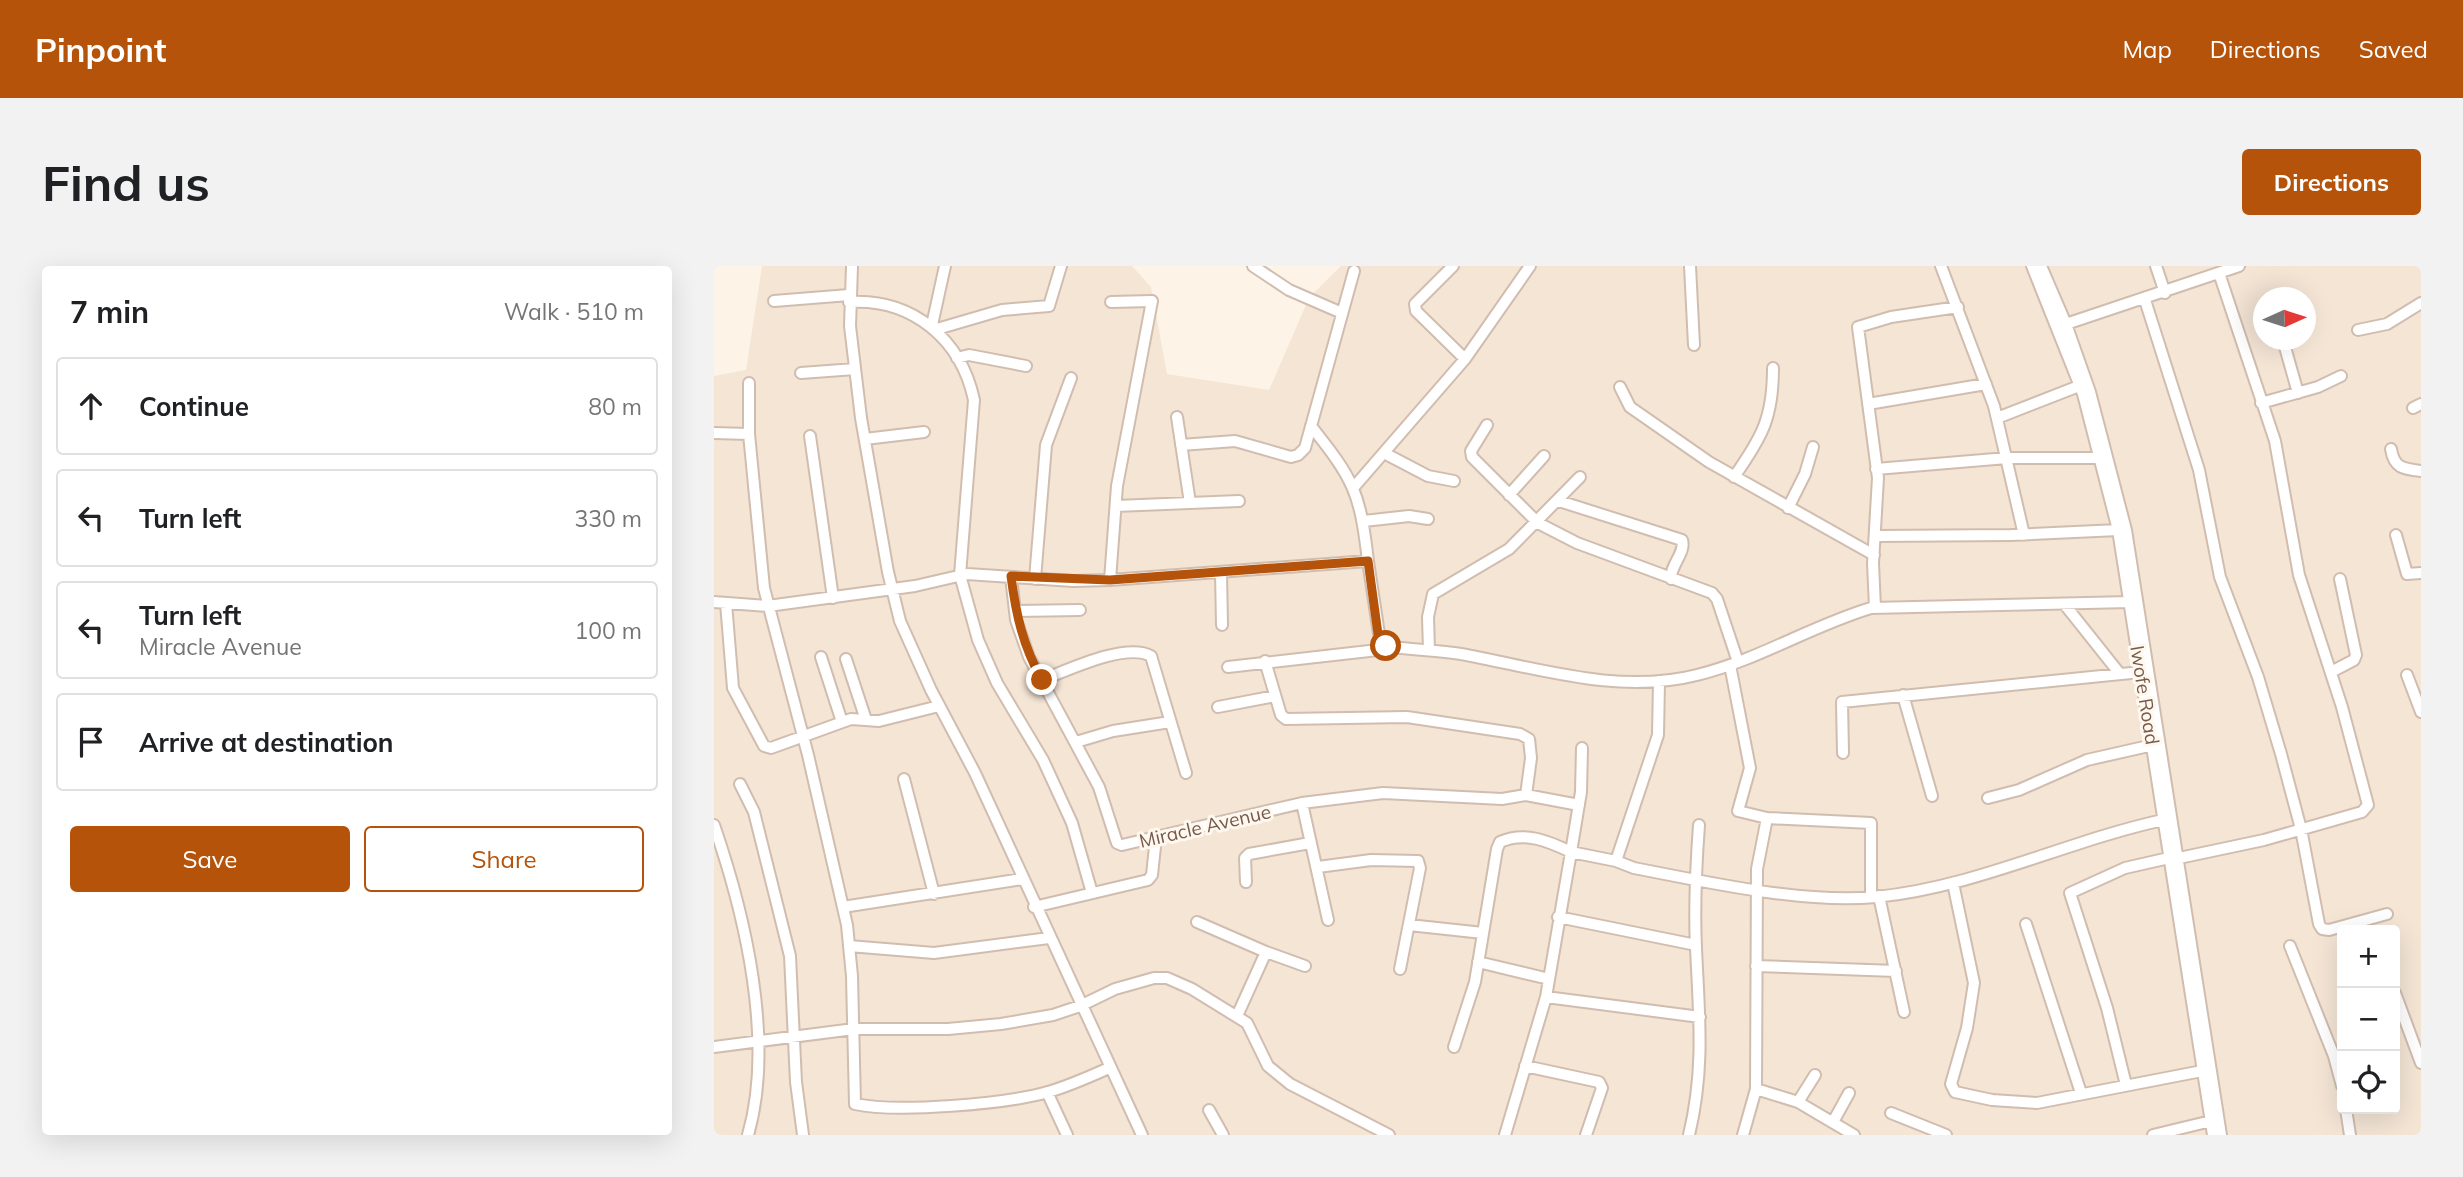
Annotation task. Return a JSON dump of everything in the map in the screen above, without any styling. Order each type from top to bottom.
[{"type":"street","points":[[852,266],[849,299],[855,369],[891,590],[915,659],[975,773],[1034,907],[1142,1135]]},
{"type":"street","points":[[934,327],[945,266]]},
{"type":"street","points":[[934,327],[1002,310],[1049,306],[1061,266]]},
{"type":"street","points":[[1253,266],[1289,290],[1342,313]]},
{"type":"street","points":[[1452,266],[1415,304],[1416,311],[1465,359]]},
{"type":"street","points":[[1354,486],[1465,359],[1530,266]]},
{"type":"street","points":[[1690,266],[1694,345]]},
{"type":"street","points":[[1941,266],[1997,418],[2024,535]]},
{"type":"street","name":"Iwofe Road","points":[[2032,266],[2079,386],[2101,458],[2110,478],[2164,820],[2174,858],[2221,1135]]},
{"type":"street","name":"Iwofe Road","points":[[2041,266],[2066,324],[2110,478],[2139,606],[2213,1135]]},
{"type":"street","points":[[2156,266],[2165,293]]},
{"type":"street","points":[[2066,324],[2239,266]]},
{"type":"street","points":[[1181,445],[1234,441],[1291,457],[1298,455],[1305,448],[1354,271]]},
{"type":"street","points":[[2126,1085],[2107,1008],[2070,893],[2125,868],[2233,848],[2362,812],[2368,805],[2331,672],[2299,575],[2282,471],[2218,273]]},
{"type":"street","points":[[774,301],[849,299],[871,300],[895,306],[934,327],[969,375],[974,400],[960,575],[978,640],[997,683],[1043,760],[1072,823],[1092,893]]},
{"type":"street","points":[[2144,300],[2199,470],[2220,577],[2258,677],[2301,829],[2322,929],[2337,929]]},
{"type":"street","points":[[1110,580],[1116,506],[1152,301],[1111,302]]},
{"type":"street","points":[[2358,330],[2387,324],[2421,303]]},
{"type":"street","points":[[1875,608],[1877,469],[1858,327],[1891,317],[1958,307]]},
{"type":"street","points":[[2286,350],[2298,393]]},
{"type":"street","points":[[957,358],[969,355],[1026,366]]},
{"type":"street","points":[[1734,477],[1760,440],[1773,393],[1773,368]]},
{"type":"street","points":[[801,373],[855,369]]},
{"type":"street","points":[[2261,403],[2298,393],[2341,376]]},
{"type":"street","points":[[1035,579],[1046,445],[1071,378]]},
{"type":"street","points":[[749,383],[749,434],[768,606],[803,736],[843,907],[849,946],[855,1104],[915,1108],[1047,1092],[1109,1068]]},
{"type":"street","points":[[1868,404],[1986,384]]},
{"type":"street","points":[[1997,418],[2079,386]]},
{"type":"street","points":[[1620,387],[1630,407],[1648,421],[1734,477],[1874,555]]},
{"type":"street","points":[[1177,417],[1190,503]]},
{"type":"street","points":[[1488,425],[1471,454],[1538,523],[1577,543],[1712,593],[1717,599],[1734,664],[1750,768],[1738,811],[1766,817],[1871,823],[1875,897],[1904,1012]]},
{"type":"street","points":[[1311,426],[1354,486],[1363,521],[1378,634],[1386,646]]},
{"type":"street","points":[[865,439],[924,432]]},
{"type":"street","points":[[714,433],[749,434]]},
{"type":"street","points":[[810,436],[833,598]]},
{"type":"street","points":[[1788,508],[1805,474],[1813,447]]},
{"type":"street","points":[[2391,449],[2393,462],[2398,467],[2421,471]]},
{"type":"street","points":[[1384,453],[1428,476],[1454,481]]},
{"type":"street","points":[[1509,495],[1545,456]]},
{"type":"street","points":[[1877,469],[2007,458],[2101,458]]},
{"type":"street","points":[[1429,650],[1427,617],[1433,594],[1509,549],[1538,523],[1580,477]]},
{"type":"street","points":[[1116,506],[1239,501]]},
{"type":"street","points":[[1559,501],[1682,540],[1682,548],[1670,573],[1671,579]]},
{"type":"street","points":[[1363,521],[1409,516],[1428,519]]},
{"type":"street","points":[[1877,536],[2024,535],[2118,530]]},
{"type":"street","points":[[2396,535],[2403,568],[2407,573],[2421,573]]},
{"type":"street","points":[[714,602],[768,606],[891,590],[960,575],[1110,580],[1368,561]]},
{"type":"street","points":[[1221,572],[1222,625]]},
{"type":"street","name":"Miracle Avenue","points":[[1011,576],[1015,611],[1029,657],[1099,787],[1117,843],[1125,845],[1302,803],[1383,793],[1502,799],[1526,795],[1579,805]]},
{"type":"street","points":[[2331,672],[2354,660],[2356,655],[2340,579]]},
{"type":"street","points":[[1228,667],[1337,655],[1386,646],[1429,650],[1573,677],[1659,681],[1698,675],[1734,664],[1832,620],[1875,608],[2130,602]]},
{"type":"street","points":[[726,603],[733,688],[764,746],[771,748],[842,722],[879,721],[939,706]]},
{"type":"street","points":[[2065,604],[2120,674]]},
{"type":"street","points":[[1015,611],[1080,610]]},
{"type":"street","points":[[1042,680],[1098,659],[1145,653],[1151,656],[1186,773]]},
{"type":"street","points":[[821,657],[842,722]]},
{"type":"street","points":[[846,659],[866,720]]},
{"type":"street","points":[[1265,661],[1281,715],[1286,719],[1407,717],[1520,734],[1529,739],[1531,758],[1526,795]]},
{"type":"street","points":[[1843,753],[1842,702],[2141,672]]},
{"type":"street","points":[[2407,675],[2421,712]]},
{"type":"street","points":[[1616,861],[1658,734],[1659,681]]},
{"type":"street","points":[[1903,695],[1932,796]]},
{"type":"street","points":[[1218,706],[1275,696]]},
{"type":"street","points":[[1076,742],[1113,731],[1170,722]]},
{"type":"street","points":[[1988,798],[2019,790],[2087,760],[2153,745]]},
{"type":"street","points":[[1505,1135],[1546,997],[1579,805],[1582,748]]},
{"type":"street","points":[[904,779],[918,822],[934,894]]},
{"type":"street","points":[[740,784],[754,812],[790,956],[803,1135]]},
{"type":"street","points":[[1302,803],[1328,920]]},
{"type":"street","points":[[1742,1135],[1756,1089],[1757,869],[1766,817]]},
{"type":"street","points":[[1454,1047],[1473,992],[1500,842],[1527,837],[1571,852],[1616,861],[1634,868],[1758,891],[1875,897],[1953,883],[2164,820]]},
{"type":"street","points":[[714,825],[745,942],[756,1003],[755,1111],[748,1135]]},
{"type":"street","points":[[1689,1135],[1700,1074],[1695,878],[1699,825]]},
{"type":"street","points":[[1034,907],[1148,880],[1153,875],[1156,837]]},
{"type":"street","points":[[1246,882],[1245,858],[1249,854],[1310,843]]},
{"type":"street","points":[[1318,867],[1371,860],[1417,860],[1420,868],[1400,969]]},
{"type":"street","points":[[843,907],[1022,879]]},
{"type":"street","points":[[1953,883],[1973,984],[1967,1028],[1951,1088],[1970,1096],[2037,1103],[2202,1070]]},
{"type":"street","points":[[2369,925],[2387,914]]},
{"type":"street","points":[[1558,918],[1696,945]]},
{"type":"street","points":[[1197,922],[1305,966]]},
{"type":"street","points":[[2026,923],[2081,1093]]},
{"type":"street","points":[[1409,925],[1483,933]]},
{"type":"street","points":[[849,946],[934,953],[1049,938]]},
{"type":"street","points":[[2290,946],[2337,1067]]},
{"type":"street","points":[[1237,1016],[1266,952]]},
{"type":"street","points":[[1478,962],[1549,979]]},
{"type":"street","points":[[1756,966],[1895,971]]},
{"type":"street","points":[[714,1047],[854,1029],[948,1029],[1001,1024],[1080,1006],[1115,989],[1154,978],[1167,978],[1247,1023],[1268,1066],[1290,1084],[1389,1135]]},
{"type":"street","points":[[1546,997],[1700,1017]]},
{"type":"street","points":[[2400,1006],[2421,1063]]},
{"type":"street","points":[[1525,1066],[1599,1082],[1602,1088],[1586,1135]]},
{"type":"street","points":[[1798,1102],[1815,1075]]},
{"type":"street","points":[[1756,1089],[1798,1102],[1854,1135]]},
{"type":"street","points":[[1047,1092],[1067,1135]]},
{"type":"street","points":[[1833,1122],[1849,1093]]},
{"type":"street","points":[[1209,1110],[1223,1135]]},
{"type":"street","points":[[1891,1113],[1946,1135]]},
{"type":"street","points":[[2347,1114],[2350,1135]]},
{"type":"street","points":[[2153,1135],[2211,1121]]},
{"type":"shaded area","points":[[762,266],[1132,266],[1151,287],[1167,374],[1269,390],[1309,298],[1341,266],[2421,266],[2421,1135],[714,1135],[714,376],[746,370]]},
{"type":"route","points":[[1042,680],[1029,657],[1016,620],[1011,576],[1073,581],[1110,580],[1368,561],[1378,634],[1386,646]]}]
